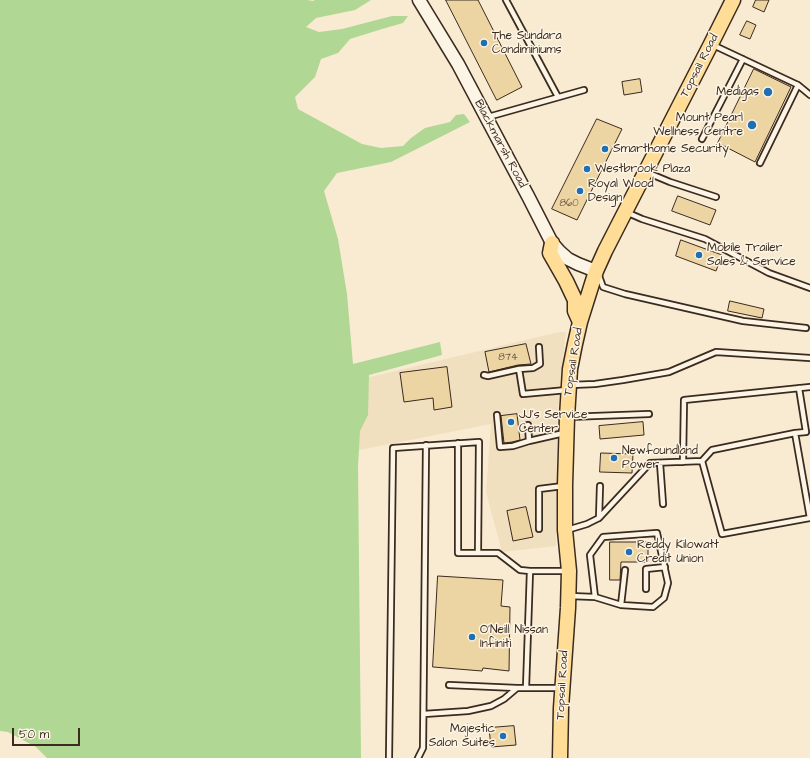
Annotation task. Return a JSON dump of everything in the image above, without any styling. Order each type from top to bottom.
[{"type":"main road","name":"Blackmarsh Road","points":[[419,0],[458,64],[552,243],[568,259],[596,270]]},
{"type":"main road","name":"Topsail Road","points":[[560,758],[561,708],[568,596],[565,530],[566,433],[570,369],[580,322],[596,270],[605,251],[733,0]]},
{"type":"main road","points":[[552,243],[550,254],[566,280],[575,300],[575,311],[580,322]]},
{"type":"lane","points":[[506,0],[558,97]]},
{"type":"lane","points":[[711,44],[798,85],[810,95]]},
{"type":"lane","points":[[702,139],[743,59]]},
{"type":"lane","points":[[760,163],[798,85]]},
{"type":"lane","points":[[486,117],[584,90]]},
{"type":"lane","points":[[645,171],[670,182],[716,197]]},
{"type":"lane","points":[[624,212],[705,239],[769,273],[810,288]]},
{"type":"lane","points":[[596,270],[603,287],[625,294],[743,321],[806,328]]},
{"type":"lane","points":[[484,375],[488,376],[519,369],[533,368],[540,364],[539,346]]},
{"type":"lane","points":[[519,369],[523,394],[669,372],[716,352],[810,358]]},
{"type":"lane","points":[[683,462],[684,400],[810,387]]},
{"type":"lane","points":[[565,530],[587,524],[599,518],[650,463],[702,461],[712,450],[806,432],[799,388]]},
{"type":"lane","points":[[567,417],[649,414]]},
{"type":"lane","points":[[497,415],[500,447],[513,446],[566,433]]},
{"type":"lane","points":[[528,425],[529,441]]},
{"type":"lane","points":[[702,461],[722,534],[810,518],[795,433]]},
{"type":"lane","points":[[389,758],[393,448],[479,442],[478,553]]},
{"type":"lane","points":[[458,443],[458,553],[498,553],[520,570],[568,571]]},
{"type":"lane","points":[[418,758],[423,748],[424,714],[426,446]]},
{"type":"lane","points":[[660,463],[663,504]]},
{"type":"lane","points":[[540,529],[539,489],[565,485]]},
{"type":"lane","points":[[599,518],[600,486]]},
{"type":"lane","points":[[568,596],[595,597],[621,605],[652,606],[664,598],[668,583],[657,534],[603,537],[590,555],[595,597]]},
{"type":"lane","points":[[646,589],[646,569],[665,567]]},
{"type":"lane","points":[[621,605],[625,570]]},
{"type":"lane","points":[[526,688],[530,571]]},
{"type":"lane","points":[[449,686],[562,688]]},
{"type":"lane","points":[[424,714],[468,711],[491,706],[504,699],[516,688]]},
{"type":"shaded area","points":[[559,332],[566,332],[558,411],[556,546],[502,552],[486,492],[491,424],[354,451],[349,382]]},
{"type":"green space","points":[[0,0],[371,0],[355,10],[316,18],[306,27],[319,32],[342,29],[392,16],[408,16],[403,23],[350,39],[338,53],[321,59],[315,77],[295,97],[298,109],[362,144],[381,148],[403,146],[425,128],[450,122],[456,115],[464,114],[470,122],[391,162],[337,173],[324,191],[338,239],[347,294],[353,364],[440,342],[442,355],[369,375],[368,415],[360,431],[358,466],[361,758],[47,758],[36,747],[8,732],[0,731]]},
{"type":"building","name":"The Sundara Condiminiums","points":[[446,0],[478,0],[522,87],[497,100]]},
{"type":"building","points":[[756,0],[769,0],[764,12],[753,7]]},
{"type":"building","points":[[747,21],[756,25],[750,39],[740,35]]},
{"type":"building","points":[[754,69],[791,87],[755,162],[718,143]]},
{"type":"building","points":[[640,79],[642,92],[624,95],[622,82]]},
{"type":"building","name":"Westbrook Plaza","points":[[597,119],[622,129],[577,220],[552,209]]},
{"type":"building","points":[[678,196],[716,210],[710,225],[672,211]]},
{"type":"building","name":"Mobile Trailer Sales & Service","points":[[681,240],[722,255],[716,271],[676,256]]},
{"type":"building","points":[[730,301],[764,309],[762,318],[728,311]]},
{"type":"building","points":[[526,344],[531,364],[518,365],[489,372],[485,352]]},
{"type":"building","points":[[447,367],[452,407],[434,410],[433,398],[404,402],[400,373]]},
{"type":"building","points":[[517,414],[520,440],[504,443],[501,416]]},
{"type":"building","points":[[643,422],[644,435],[600,439],[599,426]]},
{"type":"building","name":"Newfoundland Power","points":[[601,453],[633,454],[632,473],[600,472]]},
{"type":"building","points":[[526,507],[533,537],[513,541],[507,511]]},
{"type":"building","name":"Reddy Kilowatt Credit Union","points":[[610,542],[648,542],[648,562],[621,562],[620,580],[610,580]]},
{"type":"building","name":"O'Neill Nissan Infiniti","points":[[438,576],[503,580],[501,606],[510,607],[509,671],[483,668],[482,671],[433,667]]},
{"type":"building","name":"Majestic Salon Suites","points":[[514,726],[516,745],[491,747],[489,728]]},
{"type":"place","name":"The Sundara Condiminiums","points":[[484,43]]},
{"type":"place","name":"Medigas","points":[[768,92]]},
{"type":"place","name":"Mount Pearl Wellness Centre","points":[[752,125]]},
{"type":"place","name":"Smarthome Security","points":[[605,149]]},
{"type":"place","name":"Westbrook Plaza","points":[[587,169]]},
{"type":"place","name":"Royal Wood Design","points":[[580,191]]},
{"type":"place","name":"Mobile Trailer Sales & Service","points":[[699,255]]},
{"type":"place","name":"JJ's Service Center","points":[[511,422]]},
{"type":"place","name":"Newfoundland Power","points":[[614,458]]},
{"type":"place","name":"Reddy Kilowatt Credit Union","points":[[629,552]]},
{"type":"place","name":"O'Neill Nissan Infiniti","points":[[472,637]]},
{"type":"place","name":"Majestic Salon Suites","points":[[503,736]]}]
